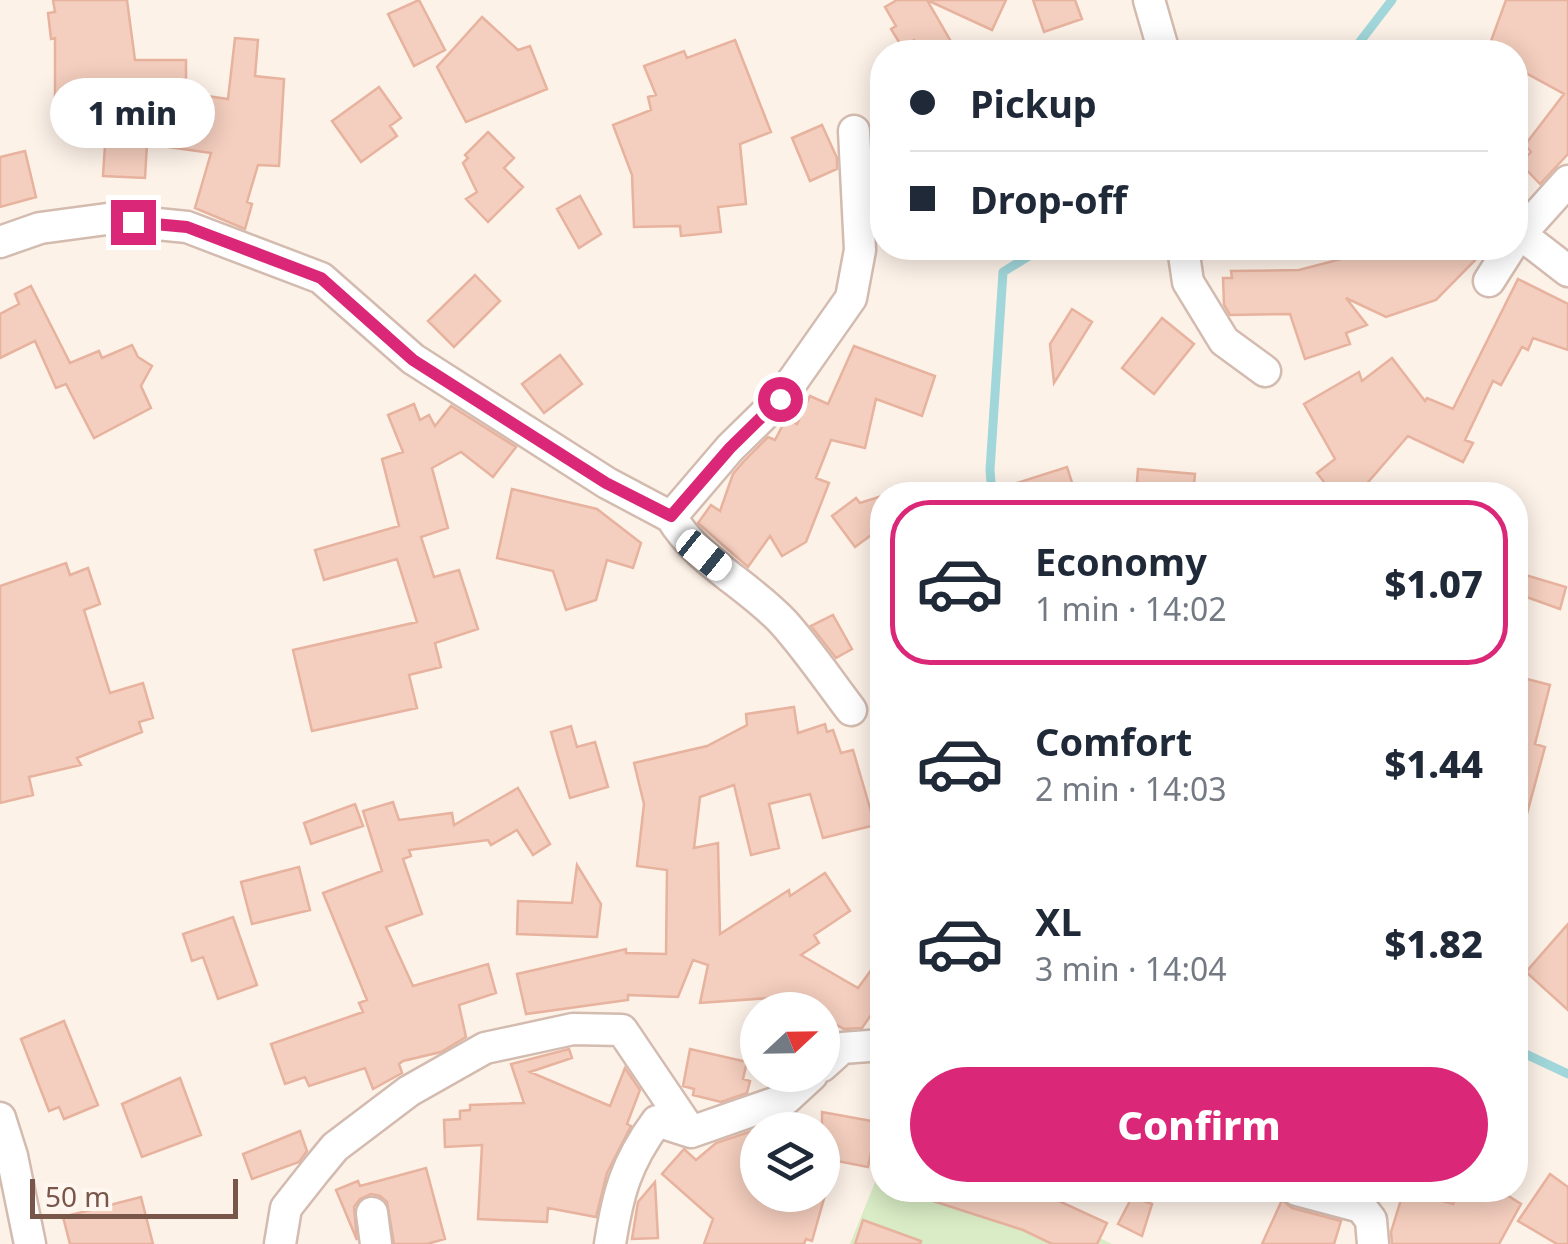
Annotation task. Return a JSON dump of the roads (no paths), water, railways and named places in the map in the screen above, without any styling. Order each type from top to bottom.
[{"type":"street","points":[[1150,0],[1161,40]]},
{"type":"street","points":[[671,516],[730,448],[780,399],[852,298],[860,250],[854,131]]},
{"type":"street","points":[[1528,226],[1568,181]]},
{"type":"street","points":[[0,242],[40,228],[106,219],[187,227],[321,278],[413,360],[606,483],[671,516],[692,544],[783,622],[851,710]]},
{"type":"street","points":[[1528,248],[1568,271]]},
{"type":"street","points":[[1185,260],[1188,282],[1224,341],[1265,371]]},
{"type":"street","points":[[1489,281],[1502,260]]},
{"type":"street","points":[[280,1244],[286,1208],[336,1147],[410,1091],[485,1048],[573,1029],[622,1030],[692,1132]]},
{"type":"street","points":[[840,1050],[870,1046]]},
{"type":"street","points":[[610,1244],[616,1200],[642,1141],[657,1120],[692,1132],[786,1098],[793,1092]]},
{"type":"street","points":[[0,1118],[30,1244]]},
{"type":"street","points":[[1342,1202],[1361,1207],[1372,1220],[1373,1244]]},
{"type":"street","points":[[372,1213],[376,1244]]},
{"type":"waterway","points":[[1361,40],[1392,0]]},
{"type":"waterway","points":[[991,482],[1003,272],[1022,260]]},
{"type":"waterway","points":[[1528,1055],[1568,1074]]}]
